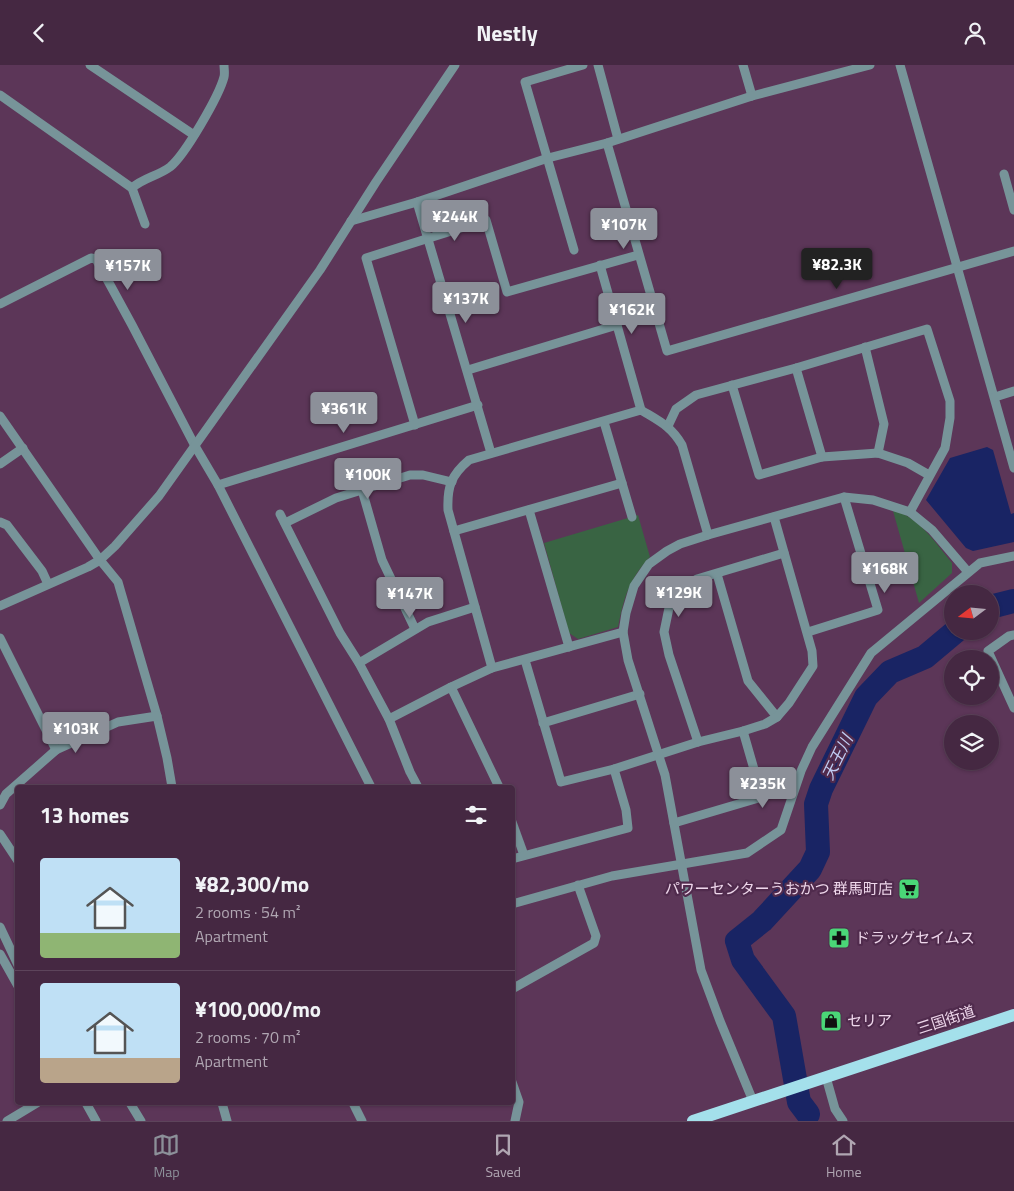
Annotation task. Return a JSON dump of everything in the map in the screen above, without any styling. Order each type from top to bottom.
[{"type":"main road","name":"三国街道","points":[[753,1101],[1014,1015]]},
{"type":"main road","points":[[693,1121],[753,1101]]},
{"type":"street","points":[[90,65],[194,135]]},
{"type":"street","points":[[132,188],[140,181],[160,174],[172,165],[194,135],[220,89],[225,74],[224,65]]},
{"type":"street","points":[[0,606],[100,560],[115,546],[159,496],[320,270],[455,65]]},
{"type":"street","points":[[574,250],[525,82],[583,65]]},
{"type":"street","points":[[598,65],[618,139]]},
{"type":"street","points":[[743,65],[752,96]]},
{"type":"street","points":[[351,221],[417,202],[548,158],[607,143],[752,96],[870,65]]},
{"type":"street","points":[[900,65],[1014,468]]},
{"type":"street","points":[[0,95],[132,188],[146,225]]},
{"type":"street","points":[[607,143],[667,351],[1014,251]]},
{"type":"street","points":[[1004,174],[1014,210]]},
{"type":"street","points":[[417,202],[468,369],[491,453]]},
{"type":"street","points":[[414,425],[366,258],[486,221],[507,292],[638,255]]},
{"type":"street","points":[[0,304],[91,258],[96,259],[195,446],[218,485],[370,785]]},
{"type":"street","points":[[600,265],[641,410],[668,426],[676,434],[682,445],[708,535]]},
{"type":"street","points":[[468,369],[617,325]]},
{"type":"street","points":[[668,426],[676,409],[696,395],[796,368],[927,329],[950,401],[950,419],[945,448],[910,512]]},
{"type":"street","points":[[865,347],[884,424],[878,453]]},
{"type":"street","points":[[796,368],[822,457]]},
{"type":"street","points":[[732,385],[758,475],[822,457],[878,453],[908,463],[929,475]]},
{"type":"street","points":[[995,397],[1014,391]]},
{"type":"street","points":[[218,485],[478,405]]},
{"type":"street","points":[[492,668],[448,504],[453,476],[469,460],[641,410]]},
{"type":"street","points":[[0,416],[100,560],[118,582],[157,716],[172,785]]},
{"type":"street","points":[[604,422],[632,517]]},
{"type":"street","points":[[0,464],[23,447]]},
{"type":"street","points":[[285,523],[336,498],[410,475],[423,475],[452,482]]},
{"type":"street","points":[[454,531],[622,483]]},
{"type":"street","points":[[362,490],[382,560],[416,629]]},
{"type":"street","points":[[808,632],[878,610],[844,497]]},
{"type":"street","points":[[753,1101],[720,1021],[702,970],[659,754],[628,660],[623,632],[626,613],[634,586],[649,564],[674,548],[708,535],[844,497],[873,500],[910,512],[932,530],[968,572]]},
{"type":"street","points":[[529,510],[569,647]]},
{"type":"street","points":[[280,514],[340,633],[359,663],[389,719],[417,785]]},
{"type":"street","points":[[525,660],[561,782],[614,769],[698,742],[765,724],[776,717],[789,703],[813,666],[808,632],[774,517]]},
{"type":"street","points":[[0,522],[7,525],[42,571],[48,584]]},
{"type":"street","points":[[698,742],[664,632],[669,608],[680,591],[697,579],[784,553]]},
{"type":"street","points":[[515,903],[612,877],[748,853],[781,830],[801,771],[812,747],[871,653],[980,563],[1014,557]]},
{"type":"street","points":[[717,574],[748,681],[776,717]]},
{"type":"street","points":[[359,663],[428,622],[475,607]]},
{"type":"street","points":[[389,719],[492,668],[623,632]]},
{"type":"street","points":[[1014,635],[1010,635],[988,651],[1014,708]]},
{"type":"street","points":[[0,639],[56,750]]},
{"type":"street","points":[[451,687],[498,785]]},
{"type":"street","points":[[543,723],[640,694]]},
{"type":"street","points":[[16,785],[56,750],[118,722],[157,716]]},
{"type":"street","points":[[674,823],[762,797],[743,731]]},
{"type":"street","points":[[515,858],[628,827],[626,811],[614,769]]},
{"type":"street","points":[[0,805],[6,794],[15,786]]},
{"type":"street","points":[[515,830],[524,855]]},
{"type":"street","points":[[0,834],[15,856]]},
{"type":"street","points":[[515,987],[594,943],[596,936],[578,885]]},
{"type":"street","points":[[0,927],[15,959]]},
{"type":"street","points":[[0,954],[15,981]]},
{"type":"street","points":[[826,1077],[835,1109],[842,1121]]},
{"type":"street","points":[[515,1091],[519,1102],[515,1121]]},
{"type":"street","points":[[7,1121],[34,1105]]},
{"type":"street","points":[[87,1105],[96,1121]]},
{"type":"street","points":[[131,1105],[141,1121]]},
{"type":"street","points":[[223,1105],[227,1121]]},
{"type":"street","points":[[353,1105],[361,1121]]},
{"type":"street","points":[[831,1121],[835,1109]]},
{"type":"green space","points":[[893,511],[902,513],[918,524],[934,540],[952,563],[952,573],[919,603]]},
{"type":"green space","points":[[638,515],[650,557],[637,573],[628,589],[618,627],[578,639],[569,633],[544,543]]},
{"type":"shaded area","points":[[987,447],[993,450],[1011,514],[1014,513],[1014,542],[973,551],[966,548],[926,500],[950,458]]},
{"type":"waterway","name":"天王川","points":[[999,605],[1014,601]]},
{"type":"waterway","name":"天王川","points":[[808,1114],[799,1102],[784,1016],[743,960],[737,941],[762,921],[810,869],[818,852],[816,804],[821,789],[866,697],[890,672],[925,657],[945,640]]},
{"type":"waterway","name":"天王川","points":[[806,1121],[808,1114]]},
{"type":"place","name":"パワーセンターうおかつ 群馬町店","points":[[909,889]]},
{"type":"place","name":"ドラッグセイムス","points":[[839,938]]},
{"type":"place","name":"セリア","points":[[831,1021]]}]
